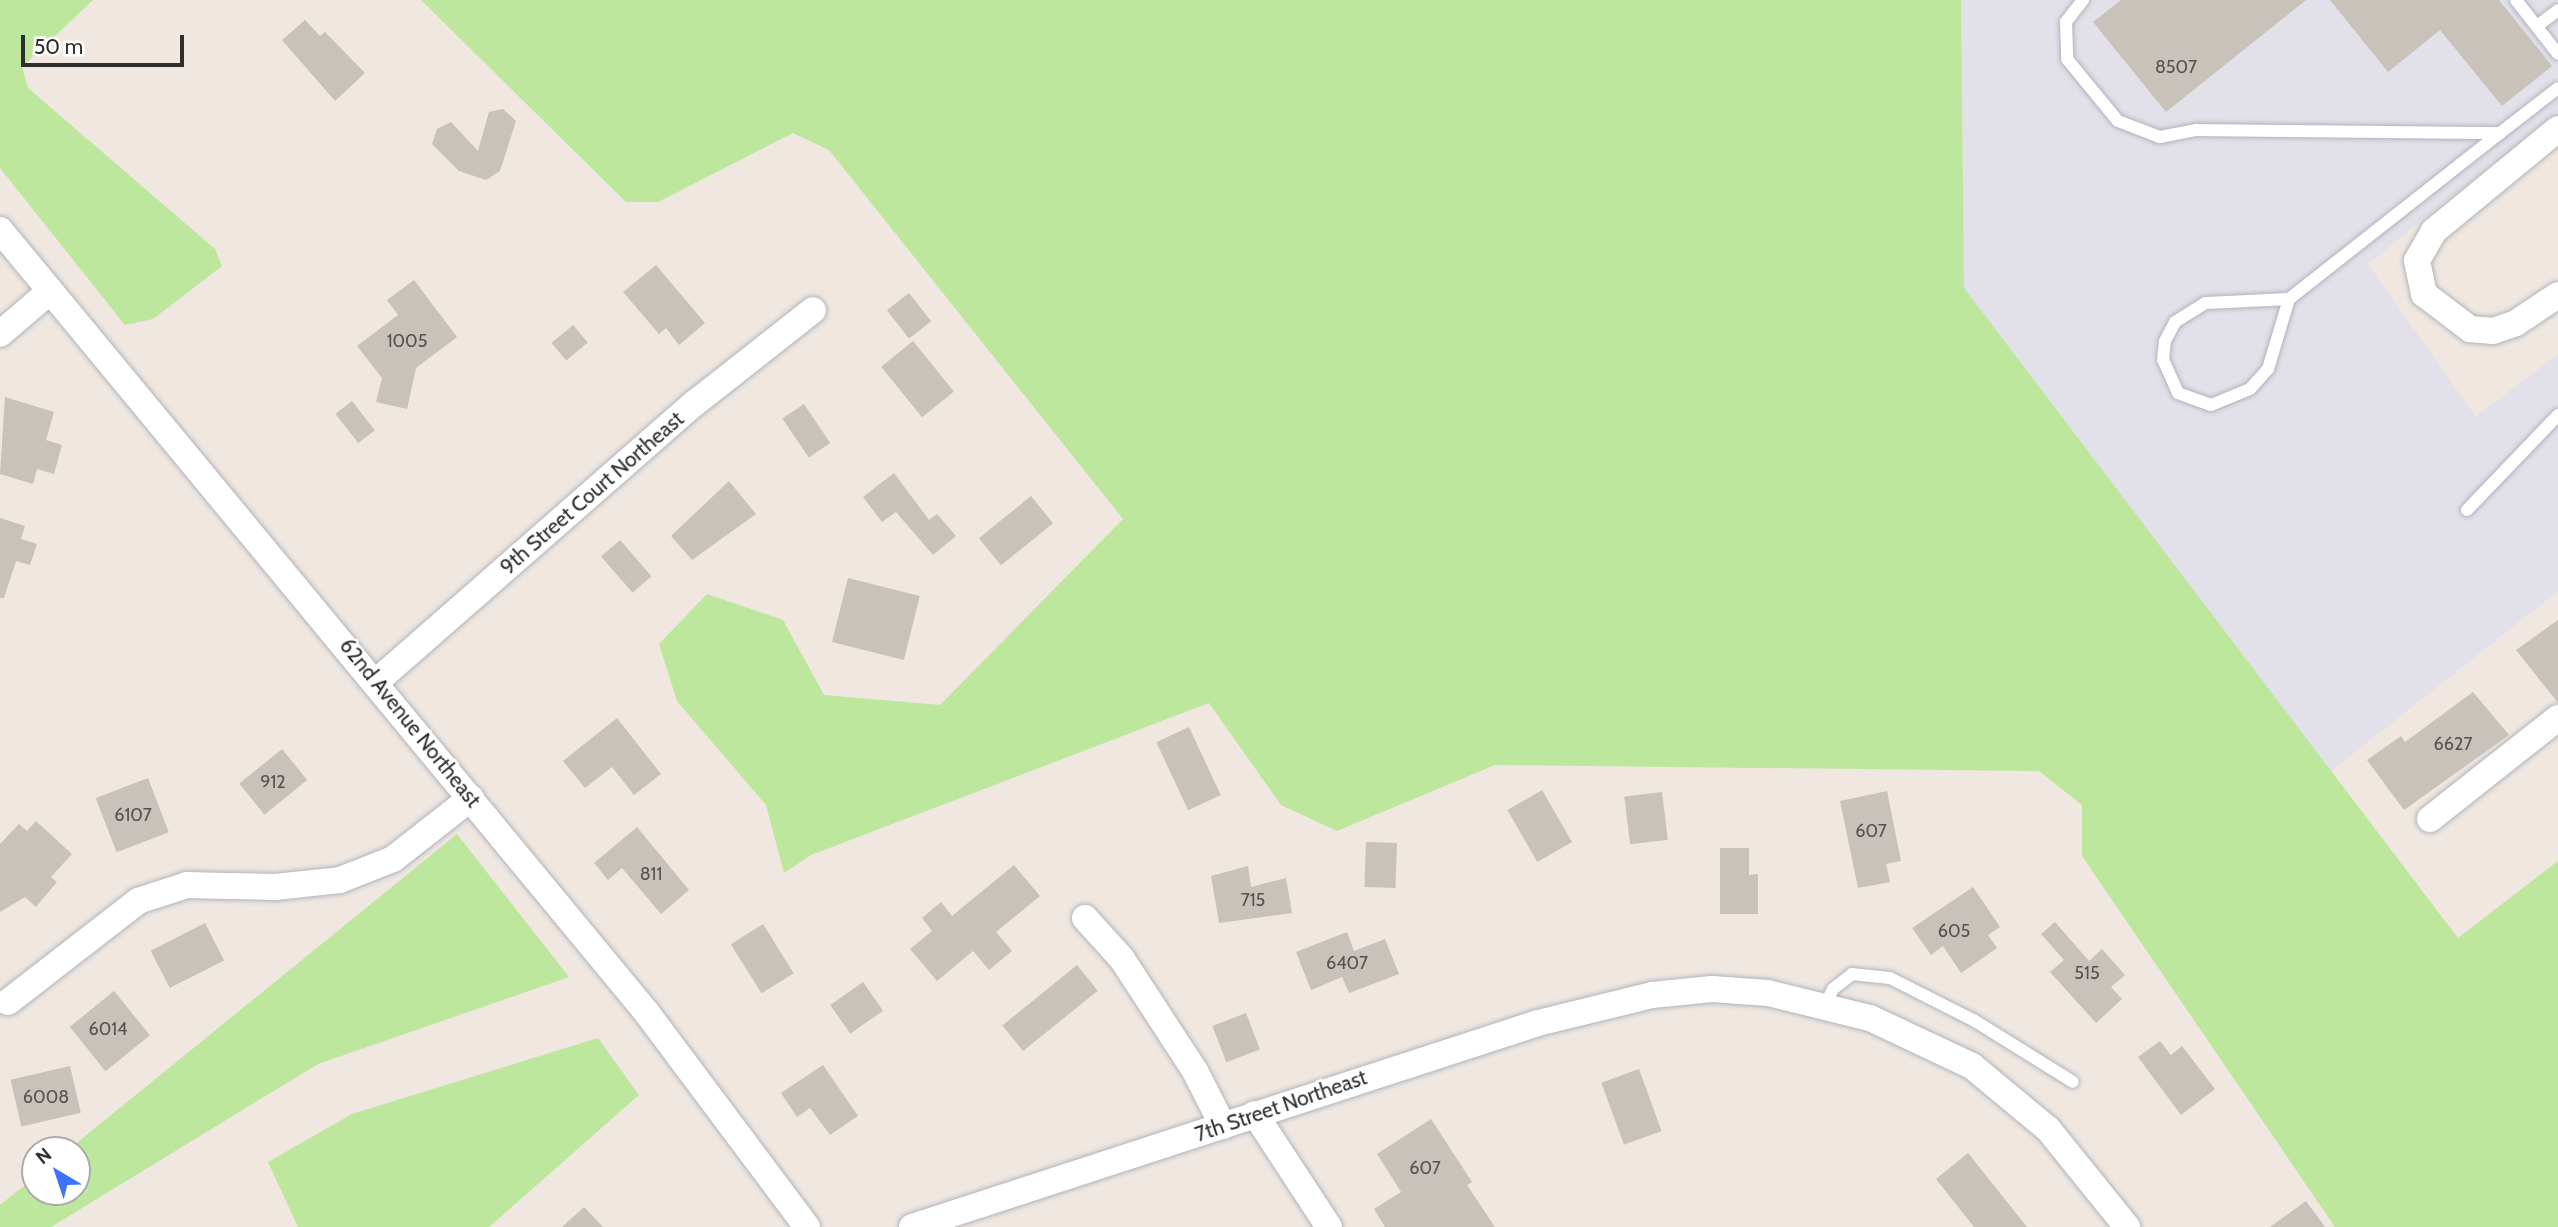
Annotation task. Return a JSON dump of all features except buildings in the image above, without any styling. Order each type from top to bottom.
[{"type":"street","points":[[2558,129],[2434,231],[2421,247],[2417,276],[2424,294],[2470,329],[2493,331],[2516,323],[2558,295]]},
{"type":"street","name":"62nd Avenue Northeast","points":[[0,230],[49,292],[377,681],[647,1013],[807,1227]]},
{"type":"street","points":[[0,334],[49,292]]},
{"type":"street","name":"9th Street Court Northeast","points":[[377,681],[695,403],[813,310]]},
{"type":"street","points":[[2430,820],[2558,718]]},
{"type":"street","points":[[8,1002],[138,901],[187,885],[318,885],[369,871],[471,798]]},
{"type":"street","points":[[1085,918],[1129,970],[1195,1071],[1223,1126]]},
{"type":"street","name":"7th Street Northeast","points":[[912,1227],[1493,1036],[1652,995],[1713,989],[1825,1006],[1918,1037],[1998,1084],[2075,1157],[2127,1227]]},
{"type":"street","points":[[1255,1114],[1328,1227]]},
{"type":"lane","points":[[2083,0],[2066,22],[2067,59],[2118,121],[2135,132],[2160,137],[2196,131],[2500,133]]},
{"type":"lane","points":[[2516,0],[2558,54]]},
{"type":"lane","points":[[2537,26],[2558,10]]},
{"type":"lane","points":[[2289,299],[2206,303],[2175,322],[2165,341],[2163,360],[2178,393],[2211,405],[2250,389],[2268,369],[2289,299],[2558,88]]},
{"type":"lane","points":[[2467,510],[2558,415]]},
{"type":"lane","points":[[1825,1006],[1833,989],[1852,974],[1890,978],[1975,1021],[2073,1082]]},
{"type":"shaded area","points":[[1961,0],[2558,0],[2558,111],[2368,264],[2476,417],[2558,354],[2558,591],[2331,771],[1964,288]]},
{"type":"green space","points":[[0,0],[93,0],[22,67],[28,88],[215,249],[222,266],[153,319],[125,325],[0,168]]},
{"type":"green space","points":[[421,0],[1961,0],[1964,288],[2458,938],[2558,861],[2558,1227],[2335,1227],[2082,856],[2082,805],[2039,771],[1495,765],[1337,831],[1281,805],[1209,703],[811,855],[784,873],[766,805],[677,701],[659,644],[707,594],[783,620],[824,695],[940,705],[1123,519],[829,150],[793,133],[658,202],[626,202]]},
{"type":"green space","points":[[457,834],[569,977],[318,1064],[91,1203],[91,1136],[85,1136]]},
{"type":"green space","points":[[598,1038],[639,1095],[489,1227],[298,1227],[268,1162],[352,1114]]},
{"type":"green space","points":[[21,1188],[21,1206],[85,1206],[51,1227],[0,1227],[0,1205]]}]
